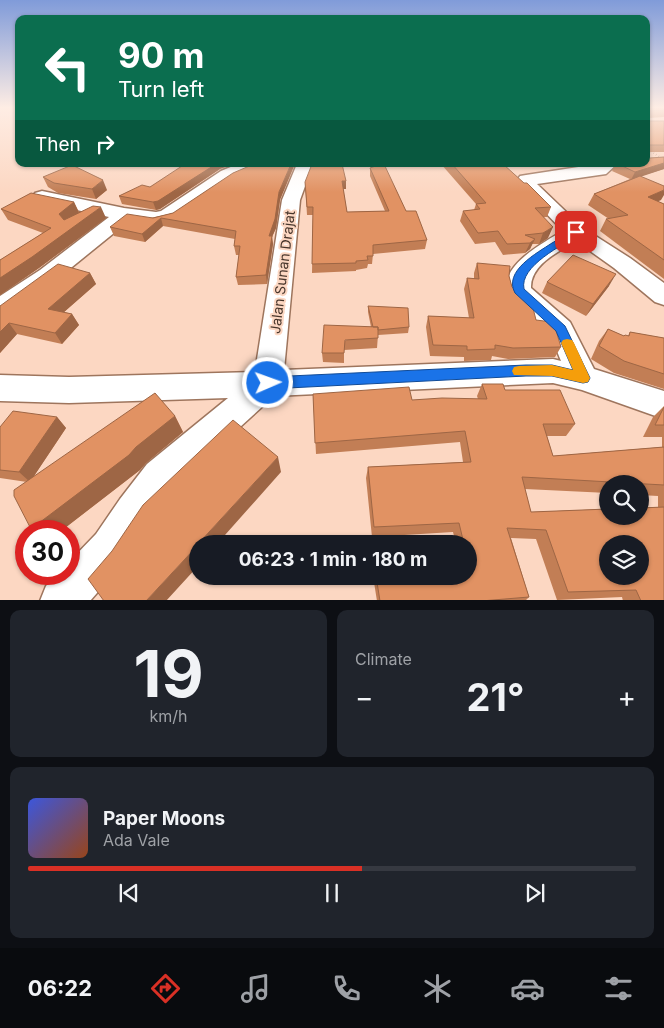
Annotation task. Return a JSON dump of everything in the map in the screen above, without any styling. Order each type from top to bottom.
[{"type":"street","points":[[39,197],[156,218],[167,216],[227,176],[246,167]]},
{"type":"street","name":"Jalan Sunan Drajat","points":[[268,383],[291,200],[303,167]]},
{"type":"street","points":[[604,167],[600,170],[524,180],[576,232],[622,263],[664,296]]},
{"type":"street","points":[[0,309],[126,214]]},
{"type":"street","points":[[576,232],[532,261],[519,278],[518,285],[519,291],[561,329],[583,378]]},
{"type":"street","points":[[0,388],[69,390],[552,371],[583,378],[664,405]]},
{"type":"street","points":[[62,600],[110,548],[133,512],[160,476],[268,383]]},
{"type":"path","points":[[650,151],[661,158]]},
{"type":"building","points":[[650,136],[664,136],[664,145],[650,145]]},
{"type":"building","points":[[664,157],[664,163],[635,172],[624,167],[650,167],[650,158]]},
{"type":"building","points":[[67,167],[76,167],[103,180],[92,189],[54,183],[43,177]]},
{"type":"building","points":[[180,167],[211,167],[158,201],[153,202],[119,196],[142,185],[150,187]]},
{"type":"building","points":[[247,167],[290,167],[279,192],[275,219],[269,236],[272,236],[266,275],[236,277],[240,246],[234,246],[236,231],[161,218],[142,234],[110,227],[127,214],[153,218],[173,213],[233,173]]},
{"type":"building","points":[[311,167],[343,167],[346,181],[342,181],[347,212],[389,211],[370,168],[385,167],[406,211],[416,211],[427,240],[373,245],[373,256],[367,256],[368,260],[356,261],[356,263],[312,264],[313,207],[307,207],[305,182]]},
{"type":"building","points":[[455,167],[506,167],[524,183],[527,183],[551,207],[535,208],[553,227],[543,233],[525,235],[535,239],[530,243],[507,244],[498,231],[478,233],[463,211],[480,209],[476,204],[486,203]]},
{"type":"building","points":[[640,176],[664,186],[664,190],[648,197],[664,204],[664,260],[606,219],[628,215],[594,194]]},
{"type":"building","points":[[31,193],[74,202],[59,214],[64,220],[93,206],[101,207],[0,278],[0,260],[51,228],[1,209]]},
{"type":"building","points":[[573,255],[616,274],[593,304],[547,282]]},
{"type":"building","points":[[477,263],[510,266],[509,276],[512,287],[532,304],[536,320],[552,322],[554,324],[561,347],[513,348],[495,345],[495,349],[467,350],[467,346],[433,345],[428,316],[474,318],[467,278],[479,279]]},
{"type":"building","points":[[58,264],[90,273],[48,309],[72,314],[55,333],[9,323],[0,332],[0,306]]},
{"type":"building","points":[[368,306],[408,308],[409,327],[378,330],[378,327],[373,327]]},
{"type":"building","points":[[324,325],[378,327],[378,338],[345,340],[344,353],[322,353]]},
{"type":"building","points":[[608,329],[624,336],[629,336],[630,332],[664,338],[664,374],[624,361],[599,346]]},
{"type":"building","points":[[482,384],[503,384],[505,390],[560,390],[575,424],[543,424],[553,456],[664,447],[664,485],[649,484],[649,475],[599,475],[599,481],[522,477],[531,512],[599,509],[599,525],[649,525],[649,508],[664,507],[664,600],[641,600],[636,590],[568,592],[546,530],[507,528],[529,597],[493,600],[380,600],[377,585],[477,585],[477,535],[462,535],[459,523],[374,527],[368,467],[471,462],[465,431],[315,443],[313,394],[409,387],[412,400],[442,398],[487,399]]},
{"type":"building","points":[[155,393],[175,416],[136,447],[129,455],[43,520],[26,520],[14,496],[14,490]]},
{"type":"building","points":[[664,407],[664,425],[655,425]]},
{"type":"building","points":[[13,411],[57,417],[19,472],[0,470],[0,427]]},
{"type":"building","points":[[233,420],[278,457],[206,535],[189,535],[189,555],[147,600],[103,600],[88,579],[112,551],[143,505]]},
{"type":"slow traffic","points":[[519,371],[552,371],[583,378],[567,343]]},
{"type":"route","points":[[268,383],[526,371],[552,371],[583,378],[561,329],[519,291],[518,285],[519,278],[532,261],[542,252],[576,232]]}]
